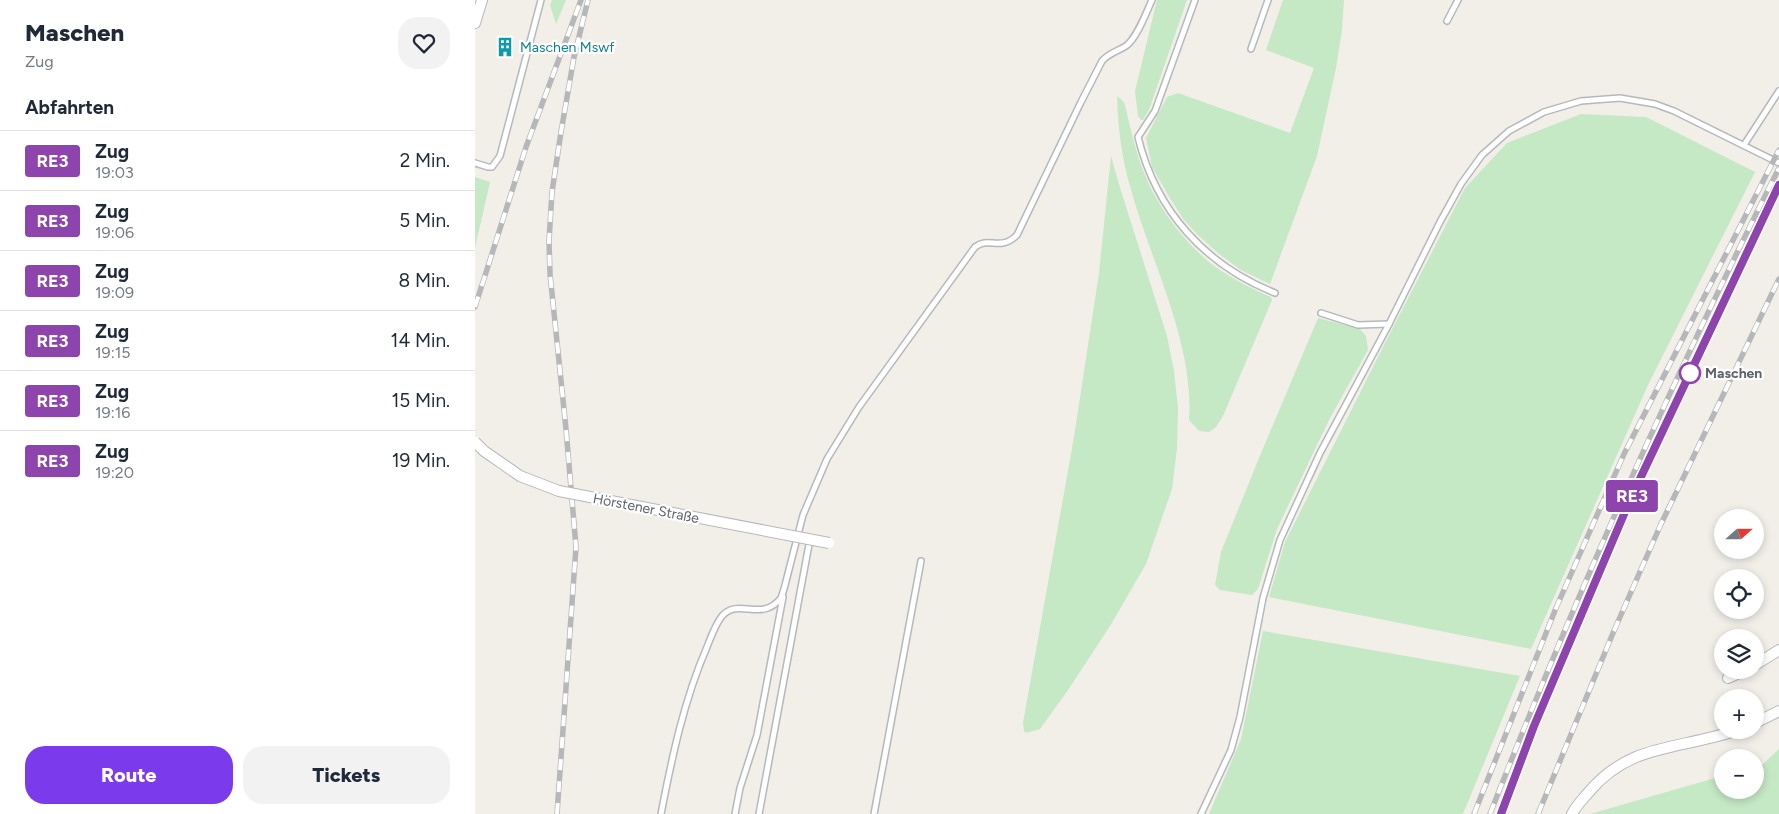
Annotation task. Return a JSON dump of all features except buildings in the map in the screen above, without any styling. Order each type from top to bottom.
[{"type":"street","points":[[475,23],[482,0]]},
{"type":"street","name":"Hörstener Straße","points":[[475,442],[520,476],[559,491],[829,543]]},
{"type":"street","points":[[1764,660],[1779,650]]},
{"type":"street","points":[[1764,718],[1779,711]]},
{"type":"street","points":[[1572,814],[1597,782],[1623,763],[1652,750],[1714,737]]},
{"type":"lane","points":[[475,163],[492,167],[500,156],[541,0]]},
{"type":"lane","points":[[735,814],[740,788],[757,735],[793,553],[809,500],[827,459],[847,424],[975,247],[981,243],[1005,244],[1017,235],[1102,61],[1106,56],[1126,46],[1132,40],[1152,0]]},
{"type":"lane","points":[[1195,0],[1155,112],[1138,137],[1141,149],[1159,192],[1188,234],[1218,262],[1254,285],[1275,294]]},
{"type":"lane","points":[[1251,49],[1268,0]]},
{"type":"lane","points":[[1447,21],[1459,0]]},
{"type":"lane","points":[[1744,145],[1779,91]]},
{"type":"lane","points":[[1201,814],[1231,750],[1240,717],[1263,598],[1280,540],[1320,453],[1389,324],[1440,222],[1471,168],[1495,142],[1528,120],[1544,112],[1581,101],[1610,98],[1639,101],[1674,111],[1779,163]]},
{"type":"lane","points":[[1321,313],[1357,325],[1389,324]]},
{"type":"lane","points":[[759,814],[810,539]]},
{"type":"lane","points":[[874,814],[921,561]]},
{"type":"lane","points":[[661,814],[687,700],[716,625],[724,615],[734,609],[759,610],[775,606],[785,589]]},
{"type":"green space","points":[[552,0],[566,0],[556,24],[550,5]]},
{"type":"green space","points":[[1157,0],[1187,0],[1149,110],[1143,120],[1141,120],[1138,116],[1135,91]]},
{"type":"green space","points":[[1283,0],[1344,0],[1342,30],[1336,68],[1317,156],[1270,284],[1241,270],[1219,254],[1184,220],[1152,167],[1146,138],[1167,97],[1178,93],[1290,133],[1314,68],[1266,50]]},
{"type":"green space","points":[[1117,96],[1125,105],[1137,154],[1148,182],[1160,205],[1177,229],[1197,251],[1217,268],[1243,284],[1271,297],[1272,300],[1223,416],[1216,427],[1209,432],[1199,431],[1189,420],[1189,391],[1179,334],[1129,181],[1121,145]]},
{"type":"green space","points":[[1581,114],[1646,117],[1755,172],[1648,385],[1531,649],[1269,597],[1285,542],[1465,188],[1507,143]]},
{"type":"green space","points":[[1111,156],[1167,336],[1174,371],[1178,408],[1177,448],[1172,489],[1146,564],[1110,626],[1040,729],[1026,733],[1023,723],[1074,437],[1099,273]]},
{"type":"green space","points":[[475,177],[490,182],[475,248]]},
{"type":"green space","points":[[1318,318],[1360,329],[1366,336],[1368,350],[1330,418],[1277,529],[1258,589],[1252,595],[1220,590],[1215,585],[1221,552]]},
{"type":"green space","points":[[1263,631],[1520,676],[1463,814],[1209,814],[1241,739]]},
{"type":"green space","points":[[1779,749],[1779,814],[1590,814],[1714,778],[1714,799],[1764,799],[1764,763]]},
{"type":"railway","points":[[475,307],[526,147],[581,0]]},
{"type":"railway","points":[[557,814],[576,547],[550,274],[549,241],[552,192],[561,132],[574,57],[588,0]]},
{"type":"railway","points":[[1474,814],[1556,608],[1624,454],[1779,150]]},
{"type":"railway","points":[[1490,814],[1591,569],[1627,488],[1701,327],[1779,168]]},
{"type":"railway","points":[[1501,814],[1527,744],[1630,499],[1779,185]]},
{"type":"railway","points":[[1538,814],[1613,633],[1661,524],[1779,279]]},
{"type":"train","name":"RE3","points":[[1501,814],[1534,726],[1630,500],[1779,185]]},
{"type":"place","name":"Maschen Mswf","points":[[505,47]]},
{"type":"place","name":"Maschen","points":[[1690,373]]}]
